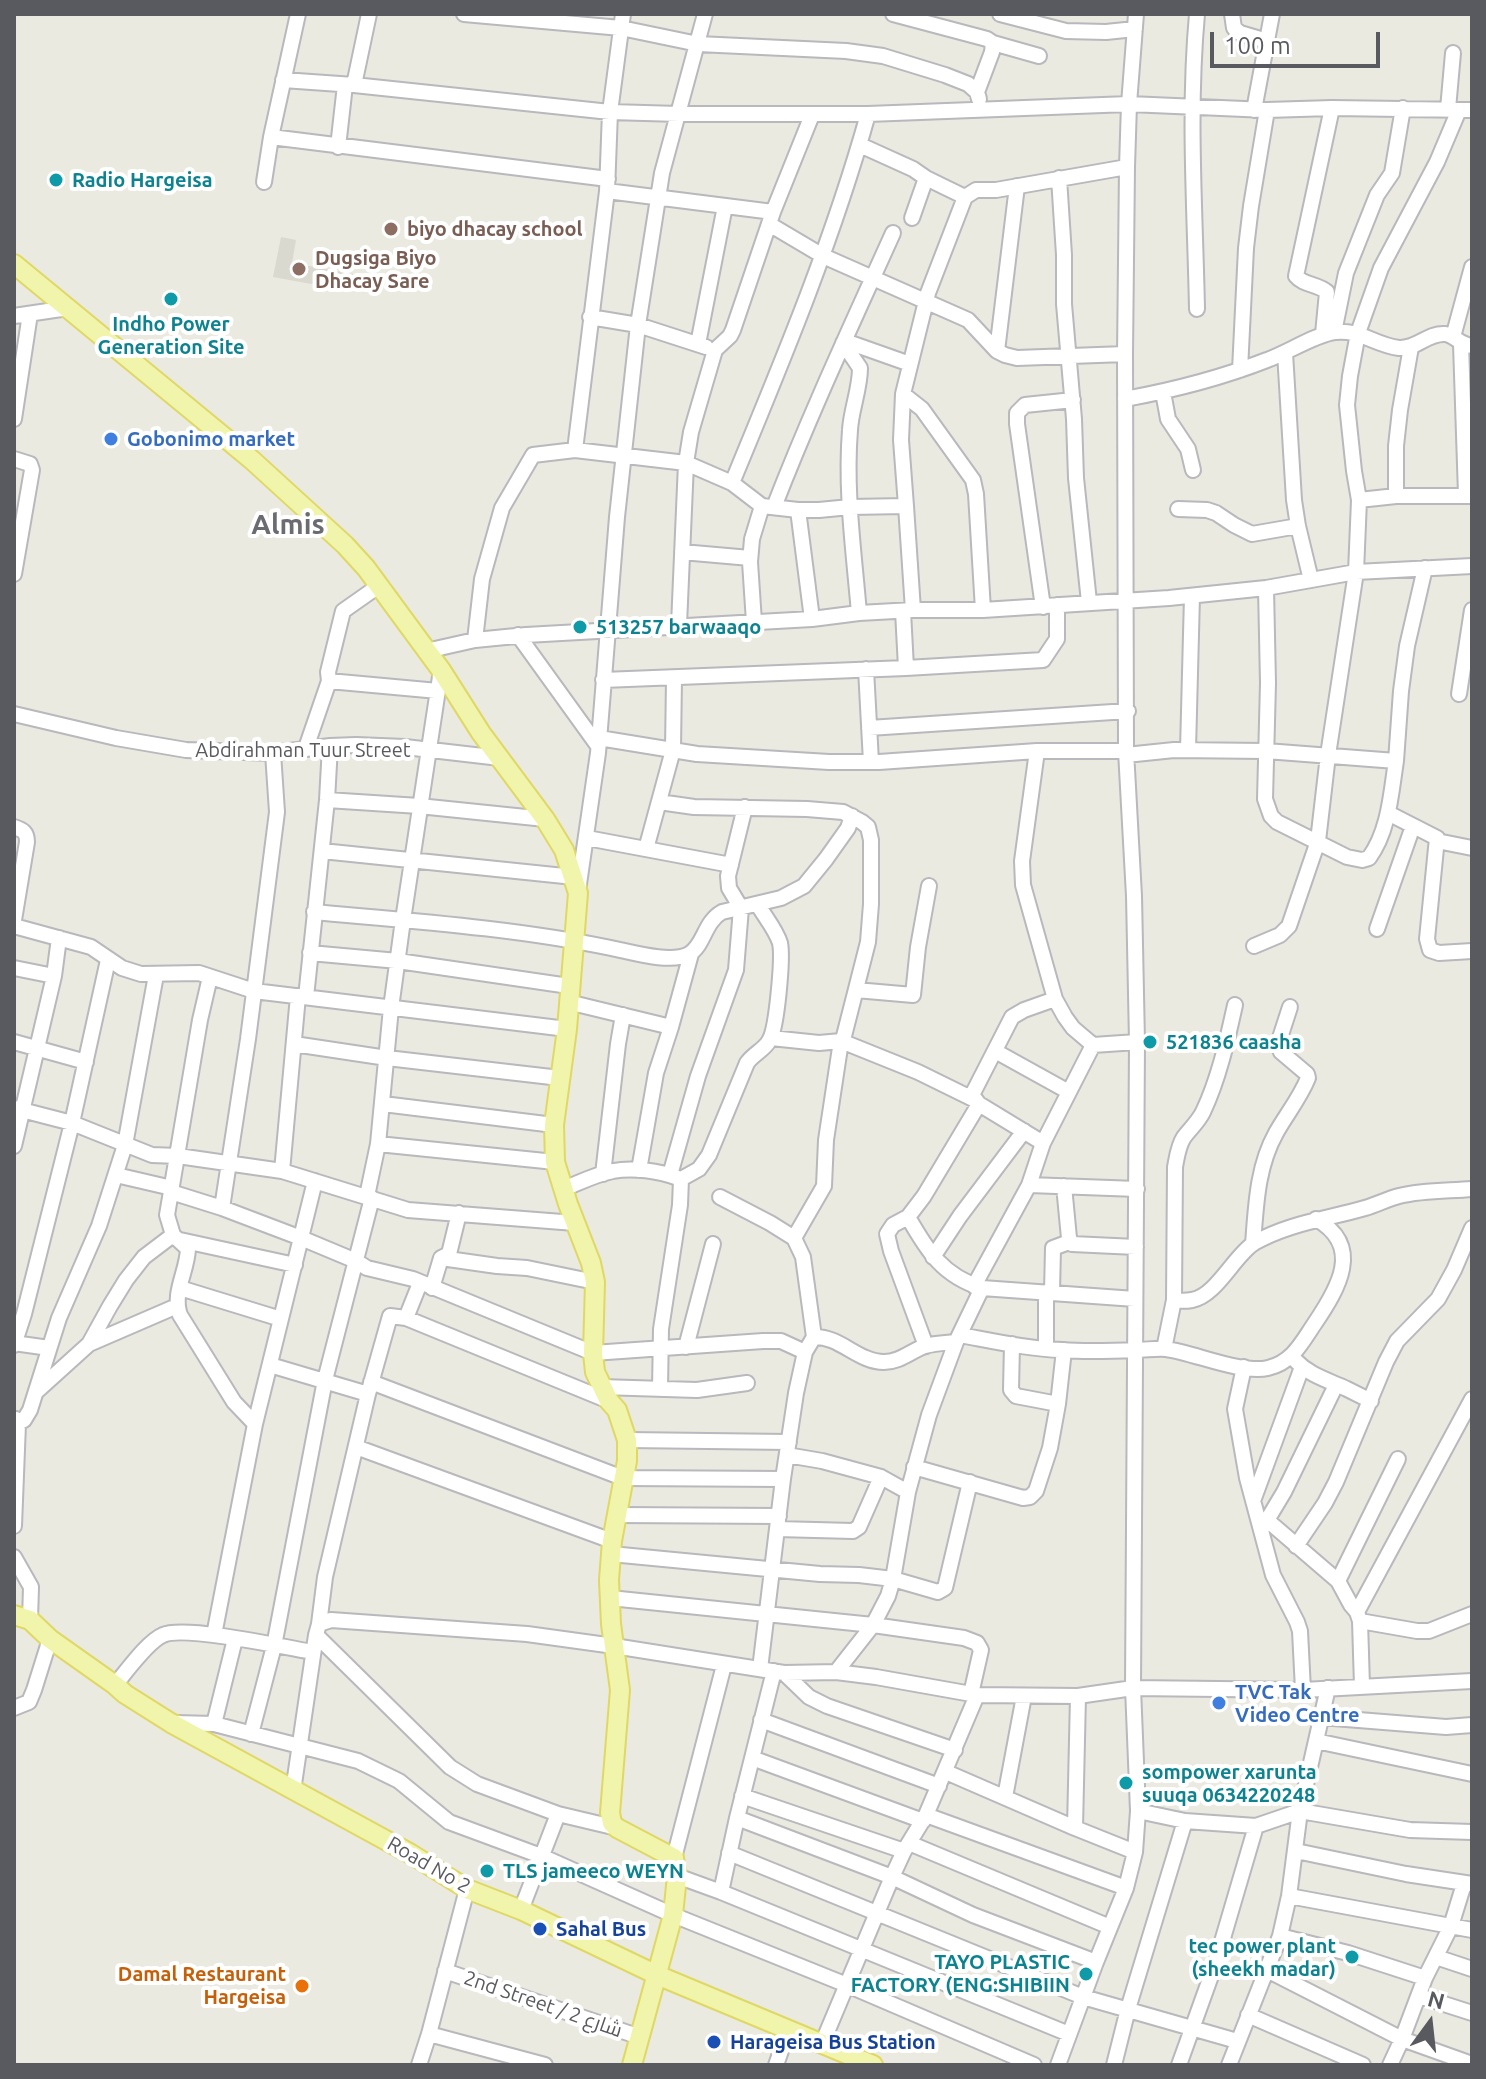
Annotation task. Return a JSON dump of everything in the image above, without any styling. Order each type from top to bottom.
[{"type":"main road","points":[[14,264],[252,460],[345,545],[380,585],[564,850],[576,885],[567,1029],[554,1125],[555,1162],[595,1282],[595,1372],[617,1410],[627,1440],[627,1461],[612,1548],[610,1598],[620,1690],[610,1813],[612,1823],[617,1828],[676,1867],[673,1915],[632,2065]]},
{"type":"main road","name":"Road No 2","points":[[22,1617],[125,1694],[171,1723],[411,1854],[467,1889],[521,1910],[657,1975],[873,2065]]},
{"type":"street","points":[[264,182],[298,14]]},
{"type":"street","points":[[338,147],[369,14]]},
{"type":"street","points":[[464,14],[622,21],[698,44],[846,51],[883,56],[945,75],[968,84],[977,92]]},
{"type":"street","points":[[322,851],[412,860],[576,885],[587,838],[599,742],[617,517],[638,325],[662,173],[705,14]]},
{"type":"street","points":[[893,14],[1039,56]]},
{"type":"street","points":[[1000,14],[1066,31],[1106,32],[1135,22],[1127,167],[1125,399],[1126,753],[1134,896],[1137,1042],[1133,1688],[1138,1811],[1135,1852],[1126,1888],[1058,2065]]},
{"type":"street","points":[[1197,14],[1193,106],[1197,309]]},
{"type":"street","points":[[1232,14],[1231,21],[1240,33],[1267,41]]},
{"type":"street","points":[[1240,370],[1246,248],[1272,14]]},
{"type":"street","points":[[575,450],[607,185],[610,112],[622,21]]},
{"type":"street","points":[[978,111],[977,92],[993,43]]},
{"type":"street","points":[[1254,946],[1280,935],[1289,926],[1318,841],[1356,572],[1359,500],[1347,405],[1350,376],[1358,333],[1381,268],[1437,162],[1460,110],[1453,53]]},
{"type":"street","points":[[283,80],[610,112],[679,114],[868,114],[1129,104],[1261,110],[1460,110]]},
{"type":"street","points":[[1328,333],[1327,292],[1296,276],[1332,108]]},
{"type":"street","points":[[1328,333],[1346,273],[1377,195],[1392,173],[1403,108]]},
{"type":"street","points":[[732,483],[823,256],[868,114]]},
{"type":"street","points":[[679,625],[686,463],[691,432],[715,350],[730,336],[771,218],[812,115]]},
{"type":"street","points":[[271,137],[607,185],[658,199],[725,206],[771,218],[823,256],[968,320],[997,351],[1017,358],[1125,354]]},
{"type":"street","points":[[860,145],[965,197]]},
{"type":"street","points":[[906,668],[908,610],[901,440],[903,394],[926,301],[965,197],[976,190],[996,190],[1127,167]]},
{"type":"street","points":[[912,218],[926,178]]},
{"type":"street","points":[[1059,178],[1076,478],[1089,602]]},
{"type":"street","points":[[997,351],[1017,186]]},
{"type":"street","points":[[698,344],[725,206]]},
{"type":"street","points":[[754,622],[750,558],[752,539],[893,233]]},
{"type":"street","points":[[1359,500],[1396,496],[1469,496],[1462,342],[1472,267]]},
{"type":"street","points":[[14,316],[68,308]]},
{"type":"street","points":[[14,419],[16,389],[30,314]]},
{"type":"street","points":[[590,317],[638,325],[715,350]]},
{"type":"street","points":[[1125,399],[1163,392],[1240,370],[1328,333],[1358,333],[1401,348],[1411,347],[1433,335],[1447,334],[1462,342]]},
{"type":"street","points":[[844,342],[910,364]]},
{"type":"street","points":[[844,342],[860,368],[850,428],[850,507],[859,613]]},
{"type":"street","points":[[1396,496],[1396,446],[1411,347]]},
{"type":"street","points":[[1285,353],[1294,500],[1311,580]]},
{"type":"street","points":[[1163,392],[1168,419],[1188,449],[1193,470]]},
{"type":"street","points":[[903,394],[922,409],[973,480],[983,610]]},
{"type":"street","points":[[603,680],[1043,660],[1057,639],[1017,413],[1025,405],[1073,400]]},
{"type":"street","points":[[475,640],[482,579],[502,508],[533,455],[575,450],[686,463],[732,483],[768,506],[798,510],[906,506]]},
{"type":"street","points":[[14,459],[30,464],[32,470],[14,574]]},
{"type":"street","points":[[1178,509],[1216,513],[1252,534],[1298,526]]},
{"type":"street","points":[[798,510],[812,619]]},
{"type":"street","points":[[682,552],[750,558]]},
{"type":"street","points":[[426,651],[475,640],[518,635],[812,619],[908,610],[983,610],[1127,601],[1266,588],[1356,572],[1472,566]]},
{"type":"street","points":[[1266,588],[1268,683],[1265,804],[1277,822],[1353,860],[1362,860],[1369,858],[1378,843],[1388,813],[1407,646],[1425,568]]},
{"type":"street","points":[[306,748],[329,681],[328,672],[343,611],[380,585]]},
{"type":"street","points":[[1188,750],[1192,596]]},
{"type":"street","points":[[1459,694],[1472,610]]},
{"type":"street","points":[[518,635],[599,742],[697,754],[814,761],[871,762],[1037,751],[1126,753],[1188,750],[1266,751],[1396,761]]},
{"type":"street","points":[[866,669],[871,762]]},
{"type":"street","points":[[251,1734],[274,1646],[325,1380],[370,1197],[383,1104],[391,1008],[441,670]]},
{"type":"street","points":[[646,849],[673,750],[674,678]]},
{"type":"street","points":[[329,681],[438,691]]},
{"type":"street","points":[[869,728],[1128,711]]},
{"type":"street","name":"Abdirahman Tuur Street","points":[[14,714],[116,738],[186,750],[273,753],[330,746],[405,747],[500,758]]},
{"type":"street","points":[[282,1171],[294,1044],[310,953],[322,851],[330,746]]},
{"type":"street","points":[[1037,751],[1021,874],[1055,999],[1073,1028],[1093,1045],[1137,1042]]},
{"type":"street","points":[[222,1208],[277,812],[273,753]]},
{"type":"street","points":[[327,800],[545,819]]},
{"type":"street","points":[[659,802],[694,807],[843,812],[868,827],[871,840],[868,942],[841,1041],[826,1140],[824,1186],[794,1238]]},
{"type":"street","points":[[660,1389],[661,1329],[680,1205],[676,1177],[698,1076],[733,983],[741,908],[729,888],[728,876],[745,807]]},
{"type":"street","points":[[1388,813],[1434,835],[1437,841],[1430,950],[1439,953],[1472,951]]},
{"type":"street","points":[[639,1170],[656,1073],[691,954],[714,917],[722,912],[781,898],[804,886],[848,828],[852,816]]},
{"type":"street","points":[[1377,929],[1413,826]]},
{"type":"street","points":[[14,827],[27,835],[14,920]]},
{"type":"street","points":[[587,838],[731,865]]},
{"type":"street","points":[[1437,841],[1472,848]]},
{"type":"street","points":[[856,990],[913,995],[929,886]]},
{"type":"street","points":[[563,1189],[611,1171],[639,1170],[676,1177],[699,1169],[709,1155],[747,1063],[768,1044],[774,1028],[782,955],[779,939],[758,905]]},
{"type":"street","points":[[314,912],[573,940],[668,958],[691,954]]},
{"type":"street","points":[[14,926],[91,947],[122,968],[141,974],[193,972],[254,991],[567,1029]]},
{"type":"street","points":[[14,1146],[18,1109],[37,1048],[54,976],[59,938]]},
{"type":"street","points":[[310,953],[398,961],[569,994],[623,1015],[671,1027]]},
{"type":"street","points":[[49,1348],[14,1344],[72,1123],[108,960]]},
{"type":"street","points":[[14,968],[54,976]]},
{"type":"street","points":[[14,1526],[15,1421],[26,1418],[67,1296],[99,1226],[116,1175],[125,1145],[156,975]]},
{"type":"street","points":[[210,977],[167,1215],[176,1238],[188,1249],[177,1306],[180,1315],[234,1402],[255,1424]]},
{"type":"street","points":[[976,1101],[972,1092],[1012,1017],[1055,999]]},
{"type":"street","points":[[1164,1349],[1174,1300],[1175,1167],[1178,1151],[1183,1138],[1202,1113],[1220,1069],[1235,1005]]},
{"type":"street","points":[[1253,1244],[1264,1163],[1276,1133],[1308,1078],[1279,1048],[1290,1007]]},
{"type":"street","points":[[603,1174],[623,1015]]},
{"type":"street","points":[[771,1038],[819,1043],[841,1041],[918,1072],[976,1101],[1043,1143]]},
{"type":"street","points":[[14,1042],[86,1062]]},
{"type":"street","points":[[294,1044],[560,1078]]},
{"type":"street","points":[[836,1672],[873,1625],[888,1596],[908,1492],[929,1415],[978,1287],[1029,1185],[1043,1143],[1093,1045]]},
{"type":"street","points":[[995,1051],[1069,1092]]},
{"type":"street","points":[[926,1346],[887,1234],[893,1225],[908,1217],[924,1196],[976,1101]]},
{"type":"street","points":[[383,1104],[554,1125]]},
{"type":"street","points":[[18,1109],[72,1123],[152,1155],[282,1171],[408,1210],[575,1223]]},
{"type":"street","points":[[933,1257],[1024,1131]]},
{"type":"street","points":[[378,1144],[555,1162]]},
{"type":"street","points":[[116,1175],[222,1208],[301,1238],[367,1268],[402,1276],[593,1353],[781,1341],[805,1352]]},
{"type":"street","points":[[214,1635],[255,1424],[315,1181]]},
{"type":"street","points":[[1029,1185],[1137,1189]]},
{"type":"street","points":[[1064,1186],[1069,1242]]},
{"type":"street","points":[[1174,1300],[1198,1299],[1253,1244],[1295,1225],[1365,1208],[1399,1196],[1472,1189]]},
{"type":"street","points":[[720,1197],[794,1238],[803,1257],[814,1337],[805,1352],[796,1393],[766,1613],[773,1671],[721,1892]]},
{"type":"street","points":[[406,1318],[441,1258],[449,1254],[459,1213]]},
{"type":"street","points":[[908,1217],[933,1257],[964,1283],[978,1287],[1135,1299]]},
{"type":"street","points":[[1253,1501],[1297,1362],[1334,1295],[1343,1267],[1339,1240],[1316,1219]]},
{"type":"street","points":[[1296,1546],[1336,1482],[1397,1341],[1438,1299],[1472,1228]]},
{"type":"street","points":[[89,1344],[126,1280],[144,1257],[176,1238],[295,1265]]},
{"type":"street","points":[[1046,1349],[1054,1247],[1069,1242],[1075,1245],[1136,1247]]},
{"type":"street","points":[[686,1347],[713,1244]]},
{"type":"street","points":[[441,1258],[527,1268],[595,1282]]},
{"type":"street","points":[[180,1288],[281,1319]]},
{"type":"street","points":[[37,1391],[89,1344],[177,1306]]},
{"type":"street","points":[[293,1791],[325,1577],[390,1316],[406,1318],[605,1394],[660,1389],[697,1390],[747,1383]]},
{"type":"street","points":[[814,1337],[826,1337],[860,1356],[883,1362],[900,1359],[926,1346],[958,1339],[1064,1350],[1164,1349],[1244,1367],[1265,1368],[1297,1362],[1322,1380],[1371,1401]]},
{"type":"street","points":[[1012,1344],[1011,1390],[1016,1396],[1058,1404]]},
{"type":"street","points":[[914,1467],[1023,1498],[1030,1497],[1036,1491],[1047,1458],[1058,1404],[1064,1350]]},
{"type":"street","points":[[270,1365],[370,1388],[623,1478],[783,1479]]},
{"type":"street","points":[[1244,1367],[1236,1401],[1236,1418],[1253,1501],[1264,1525],[1273,1575],[1300,1631],[1303,1690]]},
{"type":"street","points":[[1264,1525],[1336,1385]]},
{"type":"street","points":[[1359,1617],[1472,1399]]},
{"type":"street","points":[[627,1440],[788,1449],[881,1477],[908,1492]]},
{"type":"street","points":[[356,1447],[612,1548],[772,1570],[893,1579],[938,1592],[945,1588],[970,1482]]},
{"type":"street","points":[[1338,1581],[1398,1459]]},
{"type":"street","points":[[616,1515],[778,1522],[853,1531],[859,1527],[881,1477]]},
{"type":"street","points":[[1264,1525],[1296,1546],[1338,1581],[1359,1617],[1362,1686]]},
{"type":"street","points":[[14,1557],[31,1587],[22,1617]]},
{"type":"street","points":[[610,1598],[932,1632],[977,1643],[981,1650],[974,1694],[955,1750],[925,1818],[892,1877],[822,2044]]},
{"type":"street","points":[[1359,1617],[1429,1631],[1472,1614]]},
{"type":"street","points":[[317,1630],[331,1620],[527,1634],[724,1665],[773,1671],[836,1672],[974,1694],[1078,1696],[1133,1688],[1303,1690],[1472,1681]]},
{"type":"street","points":[[317,1630],[450,1767],[477,1784],[558,1814],[617,1828]]},
{"type":"street","points":[[115,1685],[154,1640],[165,1633],[214,1635],[312,1652]]},
{"type":"street","points":[[14,1708],[29,1702],[50,1639]]},
{"type":"street","points":[[214,1724],[235,1639]]},
{"type":"street","points":[[724,1665],[676,1867],[721,1892],[1069,2034]]},
{"type":"street","points":[[773,1671],[827,1706],[955,1750]]},
{"type":"street","points":[[1234,2063],[1237,2041],[1280,1936],[1289,1896],[1300,1811],[1328,1688]]},
{"type":"street","points":[[1005,1797],[1024,1696]]},
{"type":"street","points":[[1075,1828],[1078,1696]]},
{"type":"street","points":[[1321,1717],[1446,1727],[1472,1725]]},
{"type":"street","points":[[761,1720],[939,1786]]},
{"type":"street","points":[[171,1723],[214,1724],[358,1761],[399,1781],[449,1822],[541,1856],[673,1915],[1034,2065]]},
{"type":"street","points":[[1316,1741],[1472,1774]]},
{"type":"street","points":[[752,1758],[1126,1888]]},
{"type":"street","points":[[946,1772],[1135,1852]]},
{"type":"street","points":[[742,1796],[907,1847],[1110,1927]]},
{"type":"street","points":[[1138,1811],[1185,1821],[1256,1826],[1300,1811],[1410,1830],[1472,1832]]},
{"type":"street","points":[[521,1910],[558,1814]]},
{"type":"street","points":[[737,1818],[892,1877],[973,1915],[1096,1962]]},
{"type":"street","points":[[1114,2065],[1185,1821]]},
{"type":"street","points":[[1179,2065],[1216,1962],[1256,1826]]},
{"type":"street","points":[[1296,1851],[1468,1884],[1390,2065]]},
{"type":"street","points":[[729,1853],[1083,1997],[1237,2041]]},
{"type":"street","points":[[419,2065],[467,1889]]},
{"type":"street","points":[[1289,1896],[1472,1930]]},
{"type":"street","points":[[1280,1936],[1348,1953],[1425,1978]]},
{"type":"street","points":[[1436,1957],[1472,1969]]},
{"type":"street","points":[[1267,1970],[1402,2039],[1472,2064]]},
{"type":"street","name":"2nd Street / شارع 2","points":[[445,1971],[640,2037]]},
{"type":"street","points":[[1419,1996],[1472,2013]]},
{"type":"street","points":[[1248,2015],[1363,2065]]},
{"type":"street","points":[[776,2065],[788,2031]]},
{"type":"street","points":[[429,2034],[516,2061],[545,2065]]},
{"type":"shaded area","name":"Dugsiga Biyo Dhacay Sare","points":[[281,237],[296,240],[292,263],[354,274],[350,291],[273,277]]},
{"type":"place","name":"Radio Hargeisa","points":[[56,180]]},
{"type":"place","name":"biyo dhacay school","points":[[391,229]]},
{"type":"place","name":"Dugsiga Biyo Dhacay Sare","points":[[299,269]]},
{"type":"place","name":"Indho Power Generation Site","points":[[171,299]]},
{"type":"place","name":"Gobonimo market","points":[[111,439]]},
{"type":"place","name":"513257 barwaaqo","points":[[580,627]]},
{"type":"place","name":"521836 caasha","points":[[1150,1042]]},
{"type":"place","name":"TVC Tak Video Centre","points":[[1219,1703]]},
{"type":"place","name":"sompower xarunta suuqa 0634220248","points":[[1126,1783]]},
{"type":"place","name":"TLS jameeco WEYN","points":[[487,1871]]},
{"type":"place","name":"Sahal Bus","points":[[540,1929]]},
{"type":"place","name":"tec power plant (sheekh madar)","points":[[1352,1957]]},
{"type":"place","name":"TAYO PLASTIC FACTORY (ENG:SHIBIIN","points":[[1086,1974]]},
{"type":"place","name":"Damal Restaurant Hargeisa","points":[[302,1986]]},
{"type":"place","name":"Harageisa Bus Station","points":[[714,2042]]},
{"type":"district","name":"Almis","points":[[288,525]]}]
